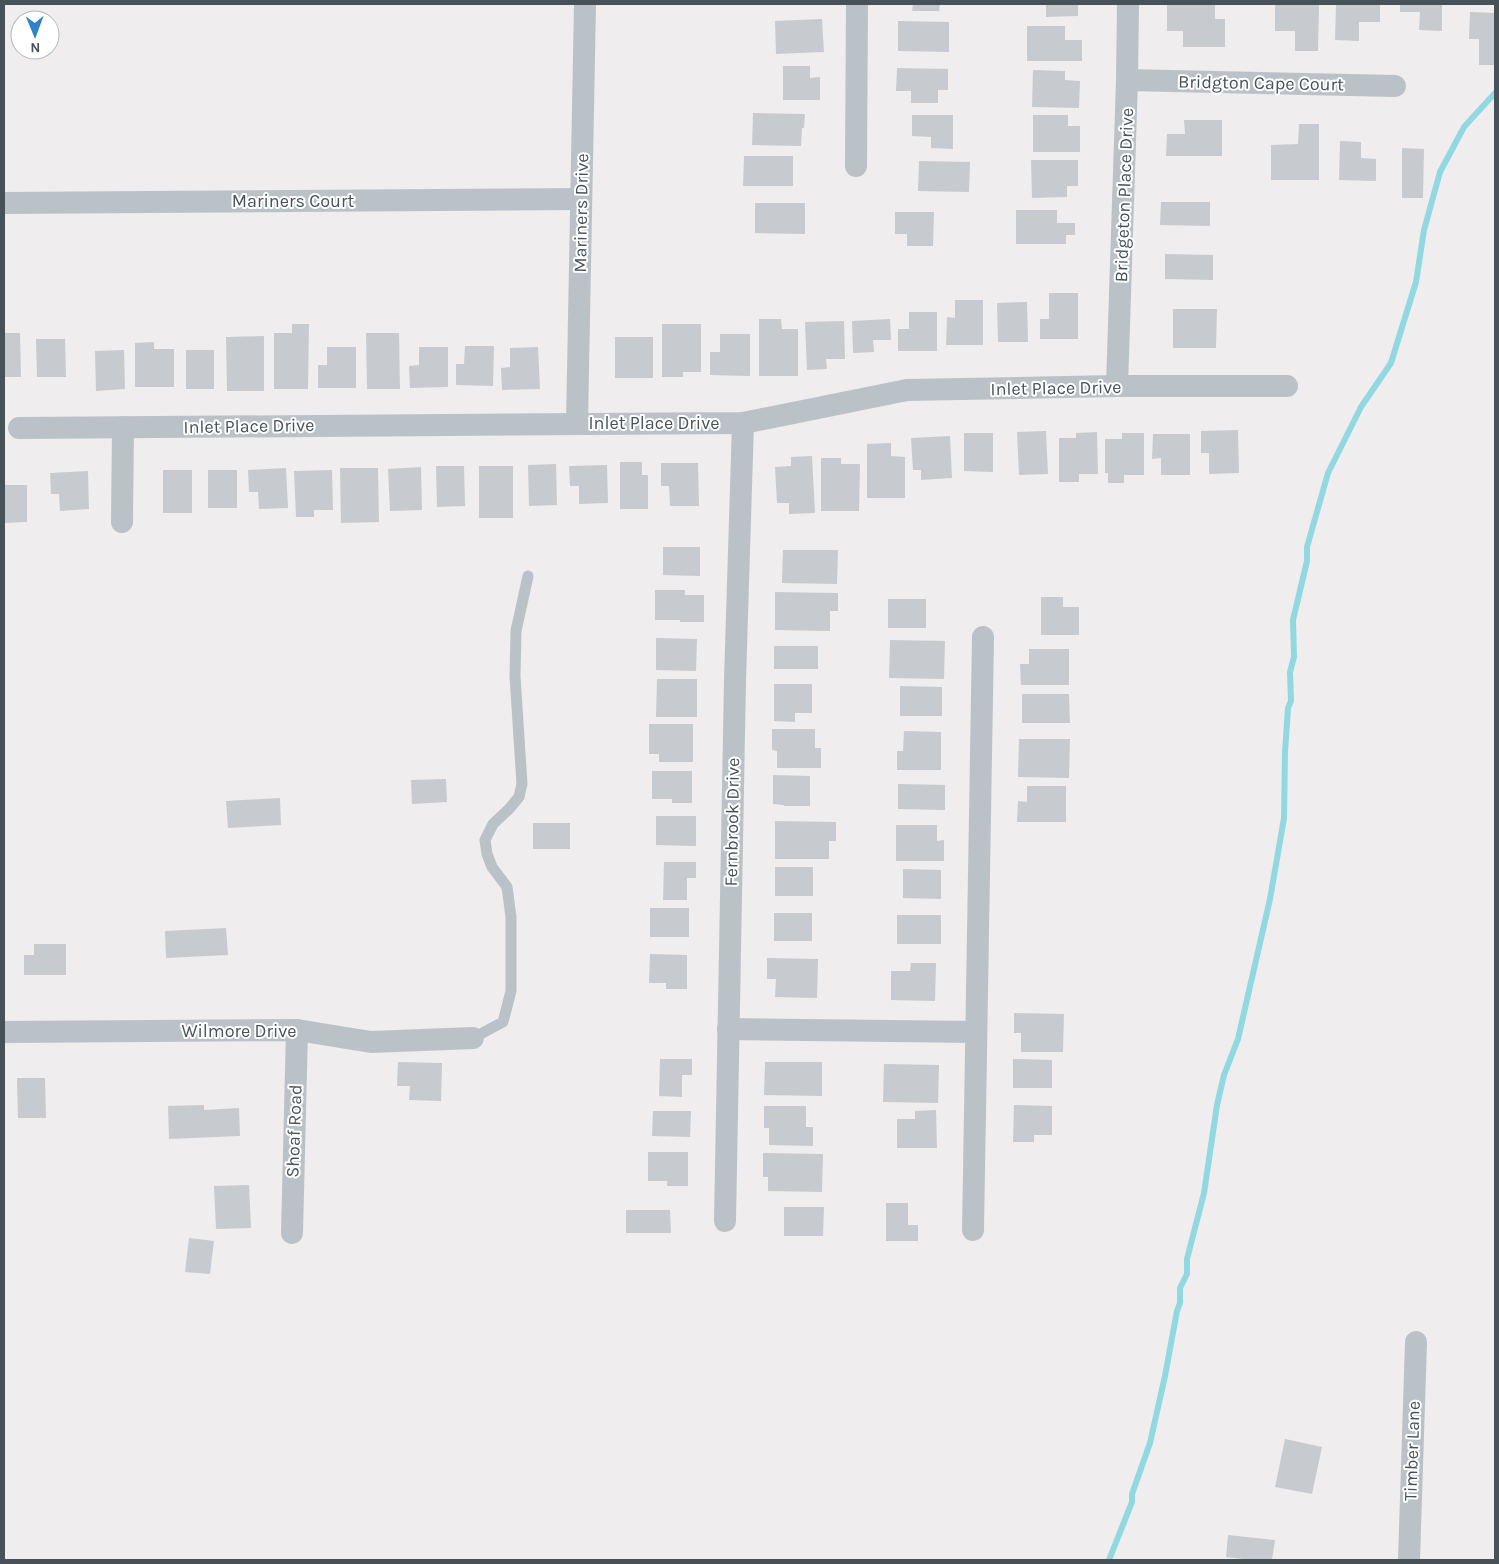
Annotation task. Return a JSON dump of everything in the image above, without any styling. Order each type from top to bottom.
[{"type":"street","name":"Mariners Drive","points":[[577,423],[584,4]]},
{"type":"street","points":[[856,166],[857,4]]},
{"type":"street","name":"Bridgeton Place Drive","points":[[1117,386],[1128,4]]},
{"type":"street","name":"Bridgton Cape Court","points":[[1127,80],[1395,86]]},
{"type":"street","name":"Mariners Court","points":[[4,203],[581,199]]},
{"type":"street","name":"Inlet Place Drive","points":[[19,428],[743,423],[907,390],[1117,386],[1286,386]]},
{"type":"street","name":"Fernbrook Drive","points":[[725,1221],[735,680],[743,423]]},
{"type":"street","points":[[122,522],[123,428]]},
{"type":"street","points":[[973,1230],[983,637]]},
{"type":"street","points":[[728,1029],[976,1032]]},
{"type":"street","name":"Wilmore Drive","points":[[4,1032],[297,1030],[371,1042],[473,1038]]},
{"type":"street","name":"Shoaf Road","points":[[292,1233],[297,1030]]},
{"type":"street","name":"Timber Lane","points":[[1409,1560],[1416,1342]]},
{"type":"lane","points":[[473,1038],[504,1022],[511,991],[511,917],[507,887],[492,867],[484,840],[493,824],[510,809],[519,797],[522,784],[515,676],[516,631],[528,576]]},
{"type":"building","points":[[913,4],[940,4],[939,11],[912,11]]},
{"type":"building","points":[[1046,4],[1078,4],[1078,16],[1046,17]]},
{"type":"building","points":[[1167,4],[1215,4],[1215,19],[1225,19],[1225,47],[1183,47],[1183,31],[1167,31]]},
{"type":"building","points":[[1275,4],[1319,4],[1318,51],[1295,51],[1295,31],[1275,31]]},
{"type":"building","points":[[1336,4],[1380,4],[1380,22],[1359,22],[1359,41],[1335,40]]},
{"type":"building","points":[[1400,4],[1442,4],[1442,31],[1419,30],[1420,12],[1400,12]]},
{"type":"building","points":[[1470,12],[1495,13],[1495,65],[1479,65],[1479,39],[1469,39]]},
{"type":"building","points":[[822,19],[824,52],[776,54],[775,21]]},
{"type":"building","points":[[898,21],[949,22],[949,52],[898,51]]},
{"type":"building","points":[[1027,26],[1065,26],[1065,40],[1082,40],[1082,61],[1027,61]]},
{"type":"building","points":[[783,66],[810,66],[810,78],[820,77],[820,100],[783,100]]},
{"type":"building","points":[[897,68],[948,69],[948,90],[938,90],[938,103],[911,103],[911,91],[896,91]]},
{"type":"building","points":[[1033,70],[1065,71],[1065,80],[1080,81],[1079,108],[1032,107]]},
{"type":"building","points":[[753,113],[805,114],[801,146],[752,145]]},
{"type":"building","points":[[912,115],[953,115],[953,149],[931,148],[931,137],[912,136]]},
{"type":"building","points":[[1033,115],[1068,115],[1068,126],[1080,126],[1080,152],[1033,152]]},
{"type":"building","points":[[1184,120],[1222,120],[1222,156],[1166,156],[1167,134],[1185,134]]},
{"type":"building","points":[[1299,124],[1319,124],[1319,180],[1271,180],[1271,145],[1298,144]]},
{"type":"building","points":[[1340,141],[1361,142],[1361,158],[1376,159],[1376,181],[1339,180]]},
{"type":"building","points":[[1402,148],[1424,149],[1423,198],[1402,198]]},
{"type":"building","points":[[744,156],[793,156],[793,186],[743,186]]},
{"type":"building","points":[[1031,160],[1078,160],[1078,186],[1067,186],[1067,197],[1032,198]]},
{"type":"building","points":[[919,161],[970,162],[969,192],[918,191]]},
{"type":"building","points":[[1161,202],[1210,202],[1210,226],[1160,225]]},
{"type":"building","points":[[755,203],[805,203],[805,234],[755,233]]},
{"type":"building","points":[[1016,210],[1057,210],[1057,223],[1075,223],[1075,235],[1066,235],[1066,244],[1016,244]]},
{"type":"building","points":[[895,212],[934,212],[933,246],[907,246],[907,234],[895,234]]},
{"type":"building","points":[[1165,254],[1213,255],[1213,280],[1165,279]]},
{"type":"building","points":[[1049,293],[1078,293],[1078,339],[1040,339],[1040,319],[1049,319]]},
{"type":"building","points":[[955,300],[983,300],[983,345],[946,345],[947,317],[955,318]]},
{"type":"building","points":[[1027,302],[1028,342],[998,342],[997,303]]},
{"type":"building","points":[[1173,309],[1217,309],[1216,348],[1173,348]]},
{"type":"building","points":[[909,312],[937,312],[937,351],[898,351],[898,329],[909,329]]},
{"type":"building","points":[[759,319],[781,319],[782,329],[798,329],[798,376],[759,376]]},
{"type":"building","points":[[890,319],[891,340],[873,340],[874,352],[853,353],[852,321]]},
{"type":"building","points":[[844,321],[845,359],[826,359],[827,369],[807,370],[805,322]]},
{"type":"building","points":[[292,324],[309,324],[308,389],[274,389],[274,333],[292,333]]},
{"type":"building","points":[[662,324],[701,324],[701,372],[683,372],[683,377],[662,377]]},
{"type":"building","points":[[4,333],[20,333],[21,377],[4,377]]},
{"type":"building","points":[[366,333],[399,333],[400,389],[367,389]]},
{"type":"building","points":[[720,334],[750,334],[750,376],[710,375],[710,352],[720,352]]},
{"type":"building","points":[[264,336],[264,391],[227,391],[226,337]]},
{"type":"building","points":[[615,337],[653,337],[653,378],[615,378]]},
{"type":"building","points":[[36,339],[65,339],[66,377],[37,377]]},
{"type":"building","points":[[154,342],[154,349],[174,349],[174,387],[135,387],[135,343]]},
{"type":"building","points":[[465,346],[494,346],[493,386],[456,385],[456,364],[464,364]]},
{"type":"building","points":[[327,347],[356,347],[356,388],[318,388],[318,365],[327,365]]},
{"type":"building","points":[[419,347],[448,347],[448,387],[410,388],[409,366],[419,365]]},
{"type":"building","points":[[538,347],[540,389],[502,390],[501,368],[510,367],[510,348]]},
{"type":"building","points":[[124,350],[125,389],[96,391],[95,351]]},
{"type":"building","points":[[186,350],[214,350],[214,389],[186,389]]},
{"type":"building","points":[[1238,430],[1239,473],[1209,474],[1209,453],[1201,453],[1201,431]]},
{"type":"building","points":[[1046,431],[1048,474],[1019,475],[1017,432]]},
{"type":"building","points":[[1097,432],[1098,474],[1079,474],[1079,482],[1059,482],[1059,438],[1076,438],[1076,433]]},
{"type":"building","points":[[964,433],[993,433],[993,472],[964,471]]},
{"type":"building","points":[[1122,433],[1144,433],[1144,475],[1124,475],[1124,483],[1108,483],[1108,473],[1105,473],[1105,439],[1122,439]]},
{"type":"building","points":[[1153,434],[1190,434],[1190,475],[1161,475],[1161,458],[1152,459]]},
{"type":"building","points":[[950,436],[952,478],[921,480],[921,470],[913,470],[911,438]]},
{"type":"building","points":[[891,443],[891,456],[905,457],[905,498],[867,498],[867,444]]},
{"type":"building","points":[[812,456],[815,513],[789,514],[789,503],[777,503],[775,467],[791,466],[791,457]]},
{"type":"building","points":[[821,458],[841,458],[841,464],[860,464],[859,511],[821,511]]},
{"type":"building","points":[[620,462],[642,462],[642,475],[648,475],[648,509],[620,509]]},
{"type":"building","points":[[661,463],[698,463],[699,506],[670,506],[669,486],[661,486]]},
{"type":"building","points":[[556,464],[557,505],[529,506],[528,465]]},
{"type":"building","points":[[607,465],[608,503],[579,504],[579,486],[570,486],[569,466]]},
{"type":"building","points":[[436,466],[464,466],[465,506],[437,507]]},
{"type":"building","points":[[479,466],[513,466],[513,518],[479,518]]},
{"type":"building","points":[[421,467],[422,510],[390,511],[388,469]]},
{"type":"building","points":[[286,468],[288,508],[259,509],[258,492],[249,492],[248,470]]},
{"type":"building","points":[[340,468],[378,468],[379,522],[341,523]]},
{"type":"building","points":[[163,470],[192,470],[192,513],[163,513]]},
{"type":"building","points":[[208,470],[237,470],[237,508],[208,508]]},
{"type":"building","points":[[332,470],[333,510],[314,510],[314,517],[296,517],[294,471]]},
{"type":"building","points":[[88,471],[89,509],[60,511],[59,494],[51,494],[50,473]]},
{"type":"building","points":[[4,485],[27,485],[27,522],[4,523]]},
{"type":"building","points":[[663,547],[700,547],[700,576],[663,575]]},
{"type":"building","points":[[783,550],[838,550],[837,584],[782,583]]},
{"type":"building","points":[[655,590],[685,590],[685,595],[704,595],[704,622],[655,620]]},
{"type":"building","points":[[775,592],[838,593],[838,611],[830,611],[830,631],[775,630]]},
{"type":"building","points":[[1041,597],[1063,597],[1063,607],[1079,607],[1079,635],[1041,635]]},
{"type":"building","points":[[888,599],[926,599],[926,628],[888,628]]},
{"type":"building","points":[[656,638],[697,639],[696,671],[656,670]]},
{"type":"building","points":[[890,640],[945,641],[944,679],[889,678]]},
{"type":"building","points":[[774,646],[818,646],[818,669],[774,669]]},
{"type":"building","points":[[1029,649],[1069,649],[1069,685],[1021,685],[1020,664],[1029,664]]},
{"type":"building","points":[[657,679],[697,679],[697,717],[656,717]]},
{"type":"building","points":[[774,684],[812,684],[812,713],[795,713],[795,722],[774,721]]},
{"type":"building","points":[[900,686],[942,687],[942,716],[900,716]]},
{"type":"building","points":[[1022,694],[1069,694],[1070,723],[1022,723]]},
{"type":"building","points":[[649,724],[693,724],[693,762],[659,762],[659,754],[649,754]]},
{"type":"building","points":[[772,729],[815,729],[815,748],[821,748],[821,768],[777,768],[777,751],[772,750]]},
{"type":"building","points":[[904,731],[941,732],[941,770],[897,770],[897,751],[903,751]]},
{"type":"building","points":[[1019,739],[1070,739],[1069,778],[1018,777]]},
{"type":"building","points":[[652,771],[692,771],[692,803],[672,803],[672,799],[652,799]]},
{"type":"building","points":[[773,775],[810,776],[810,806],[773,804]]},
{"type":"building","points":[[446,779],[447,802],[412,804],[411,780]]},
{"type":"building","points":[[898,784],[945,785],[945,810],[898,809]]},
{"type":"building","points":[[1027,786],[1066,786],[1066,822],[1017,822],[1018,801],[1027,802]]},
{"type":"building","points":[[280,798],[281,825],[228,828],[226,801]]},
{"type":"building","points":[[656,816],[696,816],[696,846],[656,845]]},
{"type":"building","points":[[775,821],[836,822],[836,841],[829,841],[829,859],[775,859]]},
{"type":"building","points":[[533,823],[570,823],[570,849],[533,849]]},
{"type":"building","points":[[896,825],[937,825],[937,841],[944,840],[944,861],[896,861]]},
{"type":"building","points":[[664,862],[696,862],[696,878],[687,878],[687,900],[663,900]]},
{"type":"building","points":[[775,867],[813,867],[813,896],[775,896]]},
{"type":"building","points":[[903,869],[941,870],[941,899],[903,898]]},
{"type":"building","points":[[650,908],[689,908],[689,937],[650,937]]},
{"type":"building","points":[[774,913],[812,913],[812,941],[774,941]]},
{"type":"building","points":[[897,915],[941,915],[941,944],[897,944]]},
{"type":"building","points":[[226,928],[228,955],[166,958],[165,931]]},
{"type":"building","points":[[34,944],[66,944],[66,975],[24,975],[24,955],[34,955]]},
{"type":"building","points":[[650,954],[687,955],[687,989],[666,989],[666,983],[649,983]]},
{"type":"building","points":[[767,958],[818,959],[817,998],[775,997],[776,979],[767,979]]},
{"type":"building","points":[[911,963],[936,963],[935,1001],[891,1000],[891,971],[910,971]]},
{"type":"building","points":[[1014,1013],[1064,1014],[1063,1052],[1021,1052],[1021,1033],[1014,1033]]},
{"type":"building","points":[[660,1059],[692,1059],[692,1075],[682,1075],[682,1097],[659,1096]]},
{"type":"building","points":[[1013,1059],[1052,1060],[1052,1088],[1013,1088]]},
{"type":"building","points":[[398,1062],[442,1063],[441,1101],[409,1100],[410,1086],[397,1086]]},
{"type":"building","points":[[765,1062],[822,1062],[822,1096],[764,1095]]},
{"type":"building","points":[[884,1064],[939,1065],[938,1103],[883,1102]]},
{"type":"building","points":[[17,1078],[45,1078],[46,1118],[18,1118]]},
{"type":"building","points":[[204,1105],[204,1110],[239,1108],[240,1136],[169,1139],[168,1106]]},
{"type":"building","points":[[1014,1105],[1052,1106],[1052,1135],[1034,1135],[1034,1142],[1013,1142]]},
{"type":"building","points":[[764,1106],[806,1106],[806,1127],[813,1127],[813,1146],[769,1145],[769,1128],[764,1128]]},
{"type":"building","points":[[936,1110],[937,1148],[897,1148],[897,1119],[915,1119],[915,1111]]},
{"type":"building","points":[[653,1111],[691,1111],[690,1137],[652,1136]]},
{"type":"building","points":[[648,1152],[688,1152],[688,1186],[667,1186],[667,1181],[648,1181]]},
{"type":"building","points":[[763,1153],[823,1154],[822,1192],[768,1191],[768,1177],[763,1177]]},
{"type":"building","points":[[249,1185],[251,1228],[216,1229],[214,1186]]},
{"type":"building","points":[[886,1203],[908,1203],[908,1225],[918,1225],[918,1241],[886,1241]]},
{"type":"building","points":[[784,1207],[824,1207],[823,1236],[784,1236]]},
{"type":"building","points":[[626,1210],[670,1210],[671,1233],[626,1233]]},
{"type":"building","points":[[189,1238],[214,1241],[210,1274],[185,1272]]},
{"type":"building","points":[[1285,1439],[1322,1447],[1312,1494],[1275,1487]]},
{"type":"building","points":[[1228,1535],[1275,1540],[1272,1560],[1226,1557]]},
{"type":"waterway","points":[[1109,1560],[1132,1502],[1132,1494],[1150,1443],[1180,1303],[1180,1288],[1187,1274],[1187,1259],[1204,1193],[1217,1105],[1224,1075],[1238,1039],[1270,899],[1284,818],[1285,752],[1288,708],[1291,701],[1290,672],[1294,657],[1293,620],[1307,561],[1307,547],[1328,473],[1361,407],[1391,363],[1416,282],[1424,230],[1440,172],[1464,127],[1495,93]]}]
